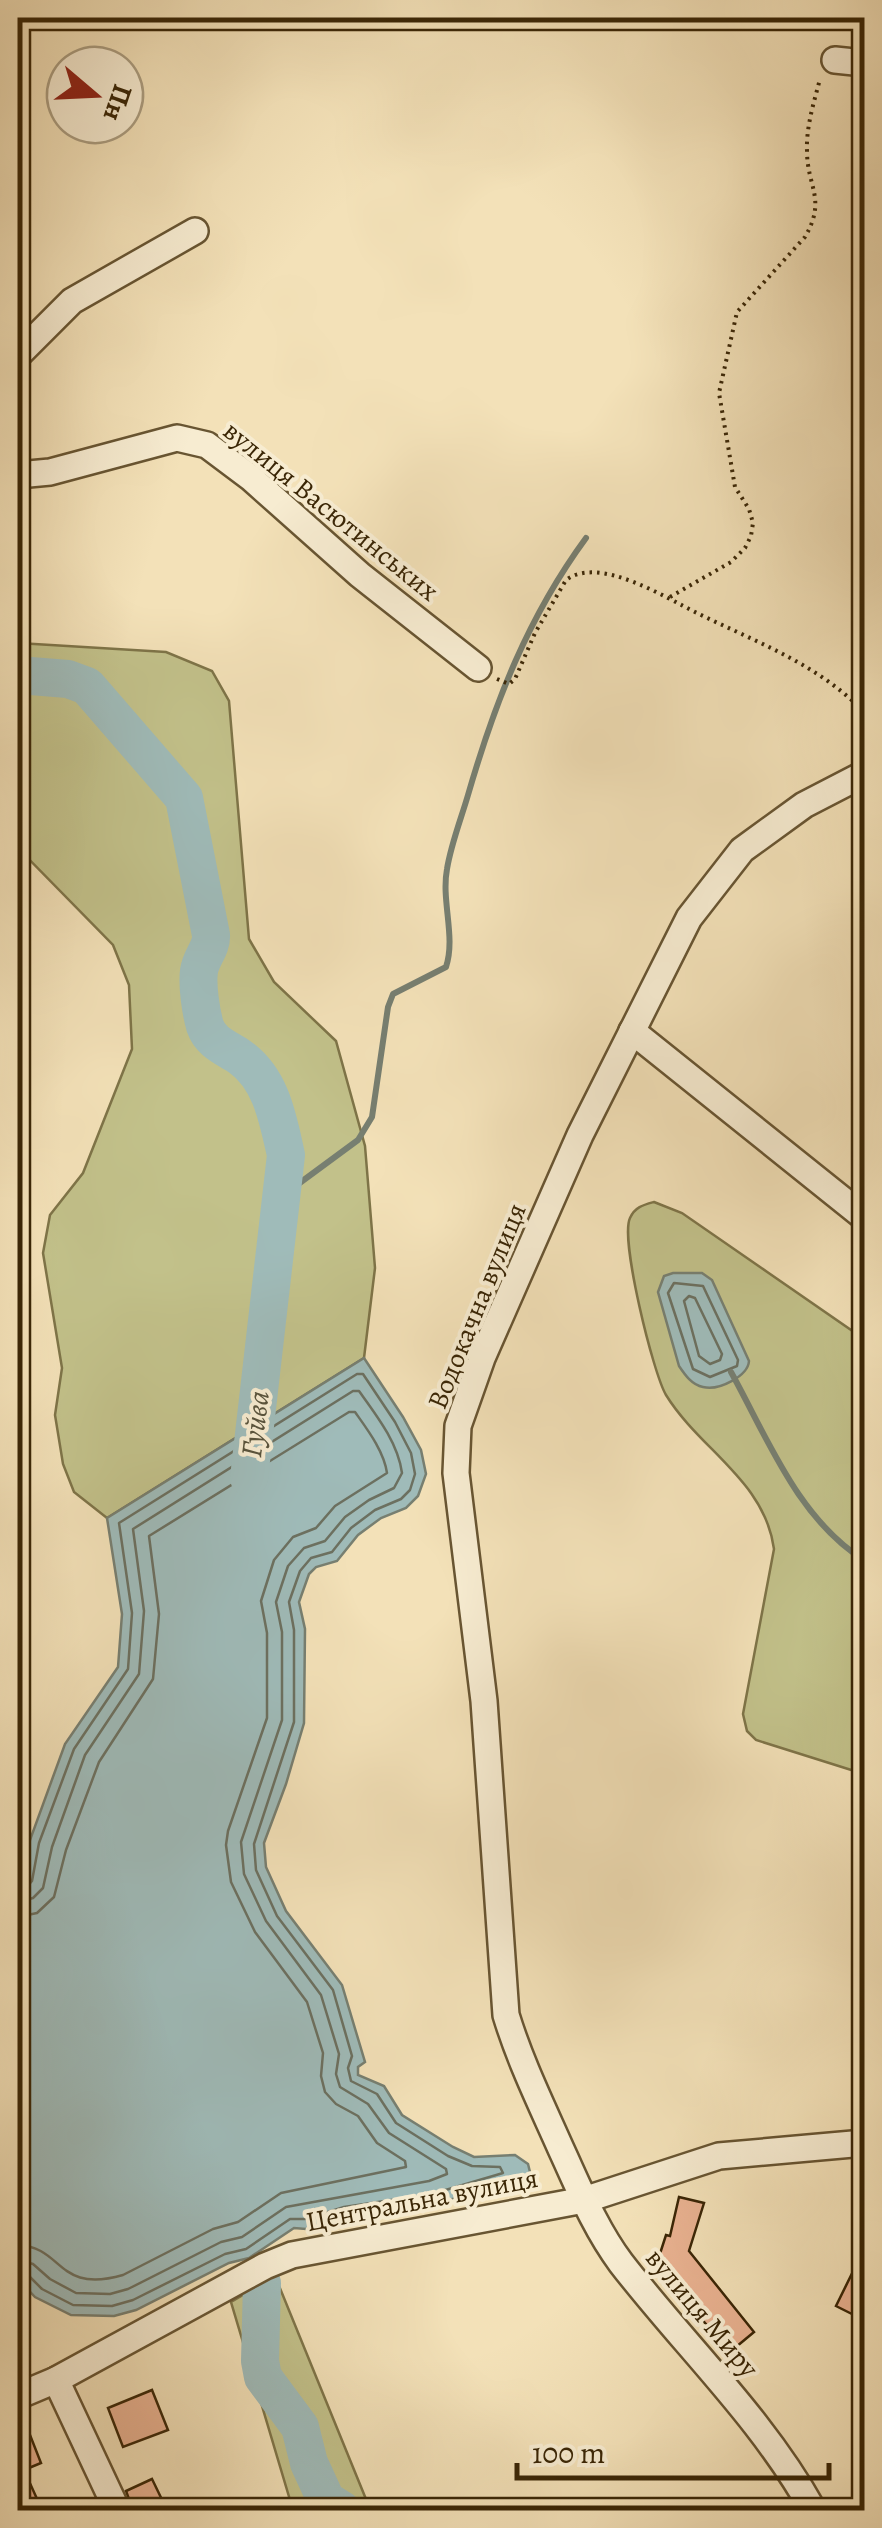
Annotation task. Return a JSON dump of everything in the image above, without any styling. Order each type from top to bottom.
[{"type":"street","points":[[835,60],[864,63]]},
{"type":"street","points":[[18,355],[72,302],[195,231]]},
{"type":"street","name":"вулиця Васютинських","points":[[18,474],[50,472],[177,438],[207,445],[251,478],[360,575],[478,668]]},
{"type":"street","name":"Водокачна вулиця","points":[[584,2200],[516,2050],[506,2014],[484,1702],[456,1473],[458,1426],[482,1358],[580,1134],[689,918],[742,850],[804,805],[864,774]]},
{"type":"street","points":[[632,1031],[864,1217]]},
{"type":"street","name":"Центральна вулиця","points":[[18,2396],[56,2380],[292,2255],[584,2200],[719,2156],[864,2143]]},
{"type":"street","name":"вулиця Миру","points":[[584,2200],[622,2264],[734,2398],[782,2460],[813,2510]]},
{"type":"street","points":[[56,2380],[117,2510]]},
{"type":"path","points":[[670,597],[731,562],[751,536],[749,509],[735,487],[719,393],[737,312],[812,224],[817,195],[806,156],[807,139],[820,80],[835,60]]},
{"type":"path","points":[[501,681],[509,684],[515,680],[535,633],[556,596],[574,575],[598,574],[640,584],[670,597],[810,668],[864,712]]},
{"type":"shaded area","points":[[18,643],[166,652],[212,671],[229,701],[249,939],[274,982],[336,1041],[365,1146],[375,1268],[364,1358],[107,1518],[74,1492],[63,1464],[55,1415],[62,1368],[43,1253],[50,1215],[83,1173],[132,1049],[129,985],[113,945],[18,848]]},
{"type":"shaded area","points":[[654,1202],[682,1213],[864,1339],[864,1774],[756,1740],[747,1731],[743,1714],[774,1549],[758,1504],[680,1415],[660,1382],[639,1306],[628,1231],[634,1211]]},
{"type":"shaded area","points":[[275,2276],[373,2510],[293,2510],[231,2302]]},
{"type":"water","points":[[702,1273],[712,1280],[749,1361],[744,1372],[732,1381],[717,1387],[699,1386],[679,1366],[658,1292],[664,1276]]},
{"type":"water","points":[[364,1358],[421,1450],[426,1474],[418,1496],[406,1508],[381,1518],[358,1535],[337,1561],[316,1567],[309,1574],[299,1602],[305,1629],[304,1723],[264,1843],[266,1867],[286,1911],[342,1985],[365,2062],[358,2067],[358,2075],[384,2086],[402,2115],[453,2147],[474,2157],[515,2155],[528,2164],[530,2172],[519,2182],[433,2204],[346,2217],[306,2229],[294,2228],[249,2258],[229,2263],[136,2310],[114,2316],[71,2315],[35,2297],[18,2279],[18,1898],[30,1840],[65,1744],[118,1667],[122,1614],[107,1518]]},
{"type":"building","points":[[679,2197],[704,2203],[689,2251],[754,2332],[730,2352],[656,2266],[666,2235],[670,2236]]},
{"type":"building","points":[[864,2249],[864,2320],[836,2306]]},
{"type":"building","points":[[152,2390],[168,2430],[123,2447],[108,2408]]},
{"type":"building","points":[[18,2412],[41,2463],[24,2470],[42,2510],[18,2510]]},
{"type":"building","points":[[152,2479],[167,2510],[133,2510],[126,2491]]},
{"type":"waterway","points":[[282,1196],[358,1140],[372,1117],[393,994],[446,967],[450,944],[447,869],[478,760],[530,630],[586,538]]},
{"type":"waterway","name":"Гуйва","points":[[18,675],[68,679],[87,686],[184,798],[211,935],[199,977],[205,1026],[215,1041],[240,1057],[260,1077],[276,1115],[286,1155],[249,1478]]},
{"type":"waterway","points":[[731,1372],[802,1500],[841,1543],[864,1560]]},
{"type":"waterway","name":"Гуйва","points":[[262,2283],[263,2377],[300,2427],[309,2463],[326,2500],[342,2510]]}]
